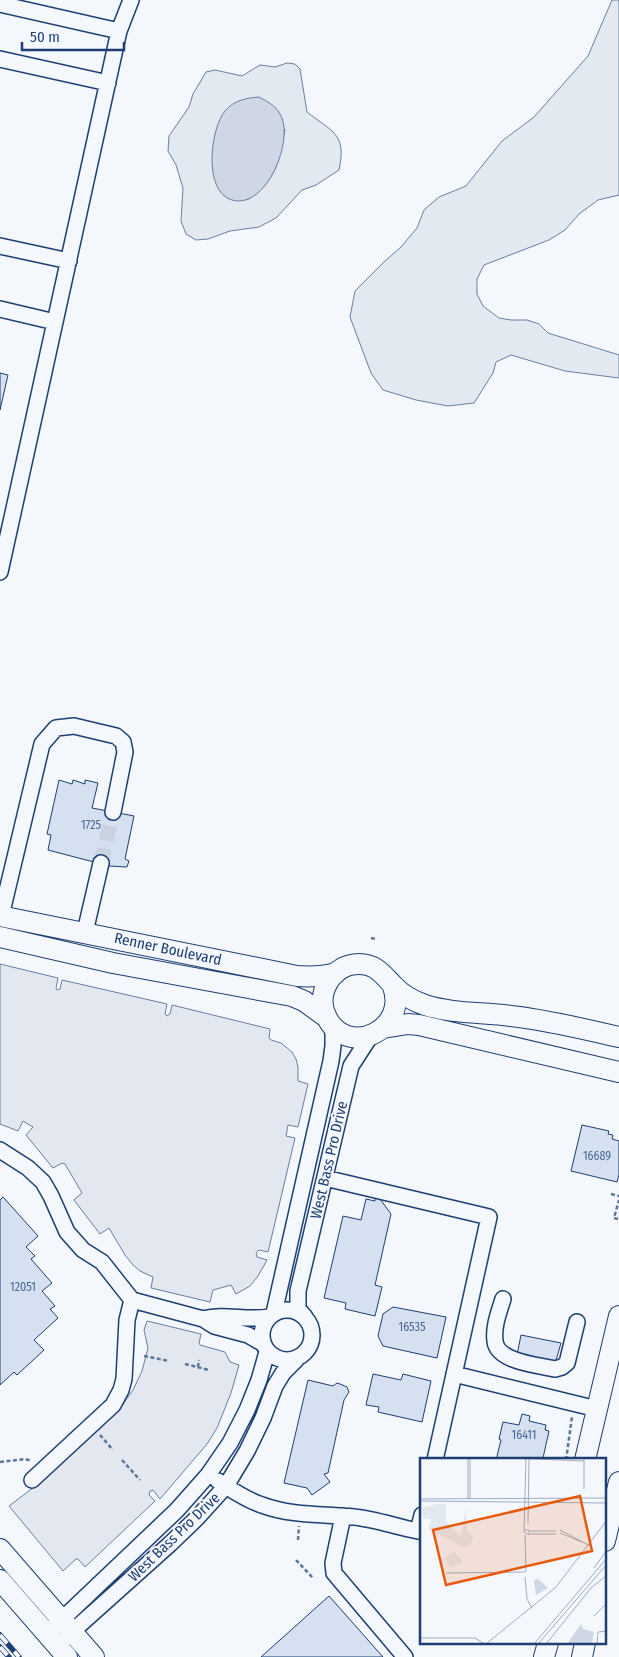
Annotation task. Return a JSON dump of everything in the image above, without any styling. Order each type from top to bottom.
[{"type":"main road","name":"Renner Boulevard","points":[[0,916],[297,976],[326,976],[336,972]]},
{"type":"main road","name":"Renner Boulevard","points":[[0,937],[113,963],[292,996],[304,1001],[330,1022]]},
{"type":"main road","points":[[619,1037],[537,1020],[440,1009],[424,1005],[413,1000],[392,984],[379,970],[366,965],[353,964],[336,972],[328,982],[323,993],[323,1005],[330,1022],[341,1033],[351,1036],[361,1037],[408,1024],[419,1025],[619,1072]]},
{"type":"main road","points":[[377,1032],[390,1019],[395,1008],[392,984]]},
{"type":"main road","points":[[585,1458],[619,1316]]},
{"type":"main road","points":[[606,1537],[619,1482]]},
{"type":"main road","points":[[0,1548],[94,1657]]},
{"type":"main road","points":[[0,1580],[57,1645]]},
{"type":"main road","points":[[544,1657],[548,1644]]},
{"type":"main road","points":[[582,1657],[585,1644]]},
{"type":"street","points":[[0,572],[119,31],[131,0]]},
{"type":"street","points":[[0,4],[119,31]]},
{"type":"street","points":[[0,59],[108,83]]},
{"type":"street","points":[[0,246],[68,261]]},
{"type":"street","points":[[0,309],[55,322]]},
{"type":"street","points":[[0,916],[42,744],[56,728],[74,726],[116,736],[123,742],[125,752],[113,812]]},
{"type":"street","points":[[85,932],[101,863]]},
{"type":"street","name":"West Bass Pro Drive","points":[[271,1315],[331,1061],[333,1046],[330,1022]]},
{"type":"street","name":"West Bass Pro Drive","points":[[305,1317],[298,1308],[298,1291],[352,1066],[377,1032]]},
{"type":"street","points":[[0,1150],[28,1168],[42,1181],[67,1232],[83,1250],[102,1262],[132,1300],[203,1318],[214,1326],[248,1335],[273,1357],[281,1360],[297,1359],[309,1348],[312,1340],[312,1332],[305,1317],[298,1312],[290,1310],[282,1310],[257,1319],[216,1315],[203,1318]]},
{"type":"street","points":[[325,1178],[489,1217],[434,1458]]},
{"type":"street","points":[[503,1298],[495,1330],[495,1341],[497,1349],[508,1358],[555,1369],[562,1367],[567,1363],[577,1322]]},
{"type":"street","points":[[32,1480],[113,1405],[121,1390],[124,1379],[127,1320],[132,1300]]},
{"type":"street","points":[[265,1348],[261,1335],[263,1326],[271,1315]]},
{"type":"street","name":"West Bass Pro Drive","points":[[57,1645],[67,1626],[208,1475],[230,1443],[247,1410],[259,1380],[265,1348]]},
{"type":"street","name":"West Bass Pro Drive","points":[[67,1626],[170,1544],[226,1486],[264,1418],[275,1386],[297,1359]]},
{"type":"street","points":[[454,1374],[597,1408]]},
{"type":"street","points":[[208,1475],[239,1495],[277,1510],[312,1515],[356,1517],[418,1531],[420,1523]]},
{"type":"street","points":[[344,1516],[333,1563],[334,1574],[405,1657]]},
{"type":"path","points":[[371,938],[376,939]]},
{"type":"path","points":[[611,1194],[619,1196]]},
{"type":"path","points":[[618,1219],[614,1218],[619,1200]]},
{"type":"path","points":[[144,1356],[169,1361]]},
{"type":"path","points":[[198,1367],[199,1360]]},
{"type":"path","points":[[185,1364],[209,1370]]},
{"type":"path","points":[[566,1458],[572,1415]]},
{"type":"path","points":[[95,1430],[113,1450]]},
{"type":"path","points":[[0,1462],[25,1459],[32,1461]]},
{"type":"path","points":[[122,1460],[140,1480]]},
{"type":"path","points":[[298,1540],[300,1522]]},
{"type":"path","points":[[296,1560],[313,1578]]},
{"type":"shaded area","points":[[612,0],[619,0],[619,195],[598,200],[579,214],[565,230],[549,240],[484,265],[477,279],[477,294],[483,306],[499,318],[527,320],[539,324],[548,333],[619,355],[619,378],[565,371],[511,355],[496,362],[493,373],[474,403],[448,406],[416,400],[383,390],[371,373],[350,317],[355,291],[401,247],[417,228],[424,210],[439,197],[466,186],[502,141],[534,117],[588,56]]},
{"type":"shaded area","points":[[287,63],[295,64],[300,69],[307,112],[330,129],[339,141],[341,158],[339,170],[316,185],[302,190],[276,218],[259,227],[230,231],[208,239],[196,240],[186,234],[181,221],[183,188],[176,165],[168,151],[169,136],[189,107],[193,94],[206,72],[215,70],[242,76],[260,65],[275,67]],"holes":[[[285,129],[275,170],[264,186],[247,200]]]},
{"type":"shaded area","points":[[259,97],[274,106],[280,114],[284,125],[281,154],[267,184],[256,194],[245,200],[232,200],[223,195],[213,173],[213,145],[216,131],[225,111],[232,104],[241,100]]},
{"type":"shaded area","points":[[0,964],[58,978],[57,990],[60,989],[62,980],[167,1004],[165,1014],[167,1016],[170,1014],[172,1005],[270,1029],[269,1038],[281,1043],[292,1052],[298,1067],[298,1081],[308,1084],[298,1127],[288,1125],[286,1136],[295,1138],[268,1252],[259,1250],[256,1253],[257,1257],[267,1260],[250,1286],[236,1294],[231,1285],[213,1290],[210,1302],[151,1288],[153,1277],[140,1271],[133,1265],[109,1228],[100,1234],[74,1200],[82,1193],[65,1164],[62,1163],[53,1168],[26,1135],[33,1127],[23,1121],[18,1131],[0,1124]]},
{"type":"shaded area","points":[[147,1321],[201,1334],[200,1345],[225,1352],[230,1362],[239,1365],[231,1393],[217,1428],[207,1444],[160,1499],[153,1490],[150,1491],[149,1495],[155,1501],[85,1567],[76,1559],[63,1571],[9,1506],[38,1484],[121,1407],[133,1390],[142,1371],[148,1348],[144,1330]]},
{"type":"building","points":[[0,373],[8,375],[0,410]]},
{"type":"building","points":[[59,780],[72,784],[73,780],[85,784],[85,780],[98,783],[92,808],[134,816],[125,859],[129,861],[127,867],[109,866],[48,850],[51,835],[47,834]]},
{"type":"building","points":[[582,1125],[609,1131],[608,1134],[613,1135],[612,1139],[619,1141],[619,1175],[617,1182],[571,1171]]},
{"type":"building","points":[[3,1197],[38,1236],[26,1247],[35,1256],[31,1259],[52,1283],[42,1291],[55,1306],[50,1309],[58,1318],[34,1340],[44,1350],[17,1375],[14,1372],[0,1385],[0,1200]]},
{"type":"building","points":[[375,1197],[380,1199],[391,1214],[375,1285],[382,1287],[375,1316],[345,1309],[346,1303],[324,1298],[343,1216],[361,1220],[366,1199],[375,1201]]},
{"type":"building","points":[[393,1307],[446,1317],[437,1358],[383,1346],[378,1336],[383,1314]]},
{"type":"building","points":[[521,1335],[561,1343],[555,1364],[517,1355]]},
{"type":"building","points":[[373,1374],[401,1380],[403,1374],[431,1381],[422,1422],[378,1412],[379,1407],[366,1405]]},
{"type":"building","points":[[308,1380],[333,1386],[337,1383],[347,1387],[349,1392],[344,1400],[328,1473],[324,1474],[330,1482],[312,1495],[307,1488],[284,1483]]},
{"type":"building","points":[[522,1414],[530,1416],[529,1421],[546,1425],[545,1430],[549,1431],[543,1458],[496,1458],[503,1422],[519,1425]]},
{"type":"building","points":[[329,1596],[383,1657],[261,1657]]},
{"type":"tunnel","points":[[101,863],[113,812]]},
{"type":"railway","points":[[0,1635],[19,1657]]},
{"type":"railway","points":[[0,1647],[9,1657]]}]
